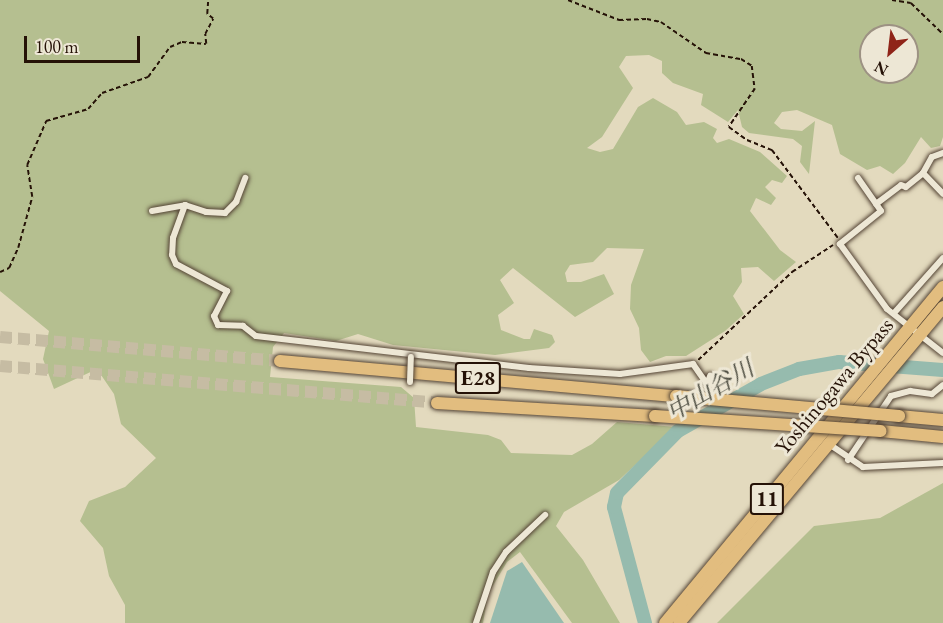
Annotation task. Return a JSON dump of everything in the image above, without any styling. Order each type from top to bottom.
[{"type":"highway","name":"Yoshinogawa Bypass","points":[[665,623],[943,287]]},
{"type":"highway","name":"Yoshinogawa Bypass","points":[[680,623],[943,307]]},
{"type":"highway","name":"E28","points":[[280,361],[943,420]]},
{"type":"highway","name":"E28","points":[[437,404],[655,416],[943,437]]},
{"type":"street","points":[[876,204],[923,173],[932,157],[943,153]]},
{"type":"street","points":[[923,173],[943,194]]},
{"type":"street","points":[[152,211],[185,205],[206,212],[225,213],[236,202],[245,178]]},
{"type":"street","points":[[858,178],[881,211],[840,244],[887,309],[895,312],[919,337],[943,353]]},
{"type":"street","points":[[185,205],[173,238],[172,255],[176,264],[227,291],[214,316],[218,325],[243,326],[256,336],[529,368],[620,374],[693,364],[707,384],[710,376]]},
{"type":"street","points":[[895,312],[943,258]]},
{"type":"street","points":[[410,382],[411,355]]},
{"type":"street","points":[[848,460],[891,396],[910,391],[932,394],[943,385]]},
{"type":"street","points":[[829,444],[848,460],[863,467],[943,463]]},
{"type":"street","points":[[476,623],[493,572],[506,552],[545,515]]},
{"type":"path","points":[[0,272],[9,268],[18,248],[32,197],[27,165],[46,121],[88,110],[102,93],[148,77],[170,47],[182,42],[206,44],[205,34],[213,19],[207,14],[208,0]]},
{"type":"path","points":[[568,0],[619,20],[647,19],[661,22],[706,53],[741,59],[752,66],[754,89],[729,127],[747,140],[772,150],[840,244]]},
{"type":"path","points":[[892,0],[911,3],[943,34]]},
{"type":"path","points":[[693,364],[792,272],[830,245],[840,244]]},
{"type":"green space","points":[[0,0],[943,0],[943,137],[940,146],[931,148],[921,137],[905,163],[893,174],[880,166],[867,170],[840,154],[832,125],[797,110],[782,112],[774,123],[781,129],[802,131],[815,121],[809,174],[800,162],[802,146],[793,139],[749,133],[742,127],[738,110],[728,122],[701,105],[703,94],[673,83],[662,73],[662,61],[649,55],[626,56],[619,67],[633,88],[602,137],[587,148],[600,152],[613,149],[638,107],[653,98],[677,112],[686,125],[704,122],[717,129],[713,138],[717,143],[729,139],[760,152],[787,176],[782,183],[772,180],[765,187],[776,198],[771,205],[756,198],[750,211],[780,250],[796,262],[774,281],[758,267],[741,268],[742,282],[733,296],[744,314],[725,331],[686,356],[666,356],[650,362],[641,350],[639,328],[630,309],[631,285],[644,249],[607,248],[593,262],[570,265],[565,273],[567,282],[581,282],[604,274],[614,294],[575,317],[513,268],[500,280],[514,303],[498,315],[501,330],[524,339],[530,339],[534,329],[552,335],[555,342],[549,348],[495,355],[393,345],[358,334],[336,341],[284,333],[273,347],[270,377],[401,387],[414,398],[416,427],[488,435],[501,440],[511,453],[572,455],[592,444],[617,422],[676,427],[619,480],[564,512],[556,526],[583,560],[620,623],[572,623],[520,552],[507,562],[488,594],[483,623],[125,623],[125,605],[109,576],[103,548],[80,521],[89,501],[125,487],[156,458],[121,424],[114,394],[97,369],[54,389],[43,359],[49,331],[0,291]]},
{"type":"green space","points":[[943,483],[943,623],[717,623],[814,526],[880,518]]},
{"type":"water","points":[[522,562],[564,623],[490,623],[507,571]]},
{"type":"waterway","name":"中山谷川","points":[[645,623],[614,507],[617,493],[678,431],[761,384],[799,369],[839,362],[943,370]]},
{"type":"tunnel","points":[[0,337],[280,361]]},
{"type":"tunnel","points":[[0,366],[437,403]]}]
